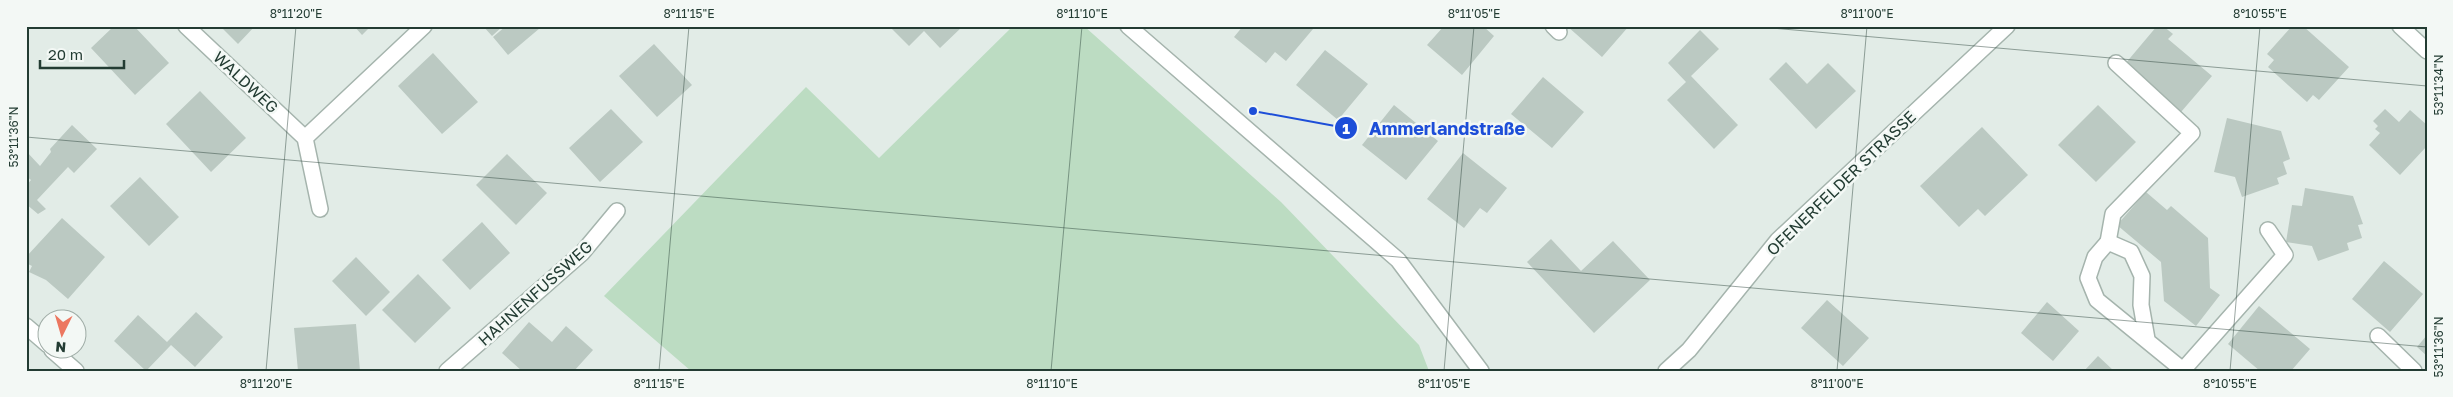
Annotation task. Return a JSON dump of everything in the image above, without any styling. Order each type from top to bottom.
[{"type":"street","name":"WALDWEG","points":[[186,26],[305,138]]},
{"type":"street","points":[[320,209],[305,138],[424,26]]},
{"type":"street","points":[[1128,26],[1398,260],[1481,371]]},
{"type":"street","name":"OFENERFELDER STRASSE","points":[[1666,371],[1689,350],[1778,240],[2006,26]]},
{"type":"street","points":[[2400,26],[2427,51]]},
{"type":"street","points":[[2116,63],[2192,133],[2113,214],[2108,242],[2095,257],[2088,278],[2097,300],[2184,370],[2286,255],[2268,230]]},
{"type":"street","name":"HAHNENFUSSWEG","points":[[448,371],[582,253],[617,211]]},
{"type":"street","points":[[2108,242],[2131,252],[2142,276],[2141,305],[2147,339]]},
{"type":"street","points":[[26,326],[38,336]]},
{"type":"street","points":[[2378,336],[2414,371]]},
{"type":"street","points":[[63,360],[76,371]]},
{"type":"green space","points":[[1013,26],[1084,26],[1281,202],[1419,345],[1429,371],[691,371],[604,296],[806,87],[879,158]]},
{"type":"building","points":[[114,26],[134,26],[169,63],[135,95],[91,48]]},
{"type":"building","points":[[220,26],[255,26],[238,44]]},
{"type":"building","points":[[354,26],[371,26],[362,35]]},
{"type":"building","points":[[483,26],[503,26],[492,36]]},
{"type":"building","points":[[506,26],[538,26],[540,28],[508,55],[493,37]]},
{"type":"building","points":[[889,26],[963,26],[940,48],[924,31],[909,46]]},
{"type":"building","points":[[1243,26],[1309,26],[1313,29],[1286,61],[1275,52],[1266,63],[1234,37]]},
{"type":"building","points":[[1444,26],[1483,26],[1494,36],[1462,75],[1427,45]]},
{"type":"building","points":[[1567,26],[1629,26],[1602,57]]},
{"type":"building","points":[[2157,26],[2163,26],[2173,34],[2168,39],[2212,76],[2181,112],[2125,64]]},
{"type":"building","points":[[2292,26],[2303,26],[2349,67],[2319,100],[2313,95],[2307,102],[2268,67],[2274,60],[2267,54]]},
{"type":"building","points":[[1700,30],[1719,49],[1691,76],[1738,125],[1714,149],[1667,100],[1686,82],[1668,63]]},
{"type":"building","points":[[654,44],[692,85],[657,117],[619,76]]},
{"type":"building","points":[[1325,50],[1368,84],[1338,120],[1296,85]]},
{"type":"building","points":[[433,53],[478,102],[442,134],[398,86]]},
{"type":"building","points":[[1786,62],[1807,84],[1828,63],[1856,91],[1816,129],[1769,79]]},
{"type":"building","points":[[1543,77],[1584,112],[1552,148],[1511,114]]},
{"type":"building","points":[[200,91],[246,138],[211,172],[166,124]]},
{"type":"building","points":[[1394,105],[1438,141],[1406,180],[1362,145]]},
{"type":"building","points":[[2098,105],[2136,142],[2096,182],[2058,145]]},
{"type":"building","points":[[611,109],[643,142],[600,182],[569,148]]},
{"type":"building","points":[[2385,109],[2399,122],[2410,110],[2427,125],[2427,146],[2400,175],[2369,145],[2380,133],[2375,129],[2378,126],[2373,121]]},
{"type":"building","points":[[2227,118],[2281,131],[2290,159],[2283,162],[2287,174],[2277,178],[2279,184],[2242,197],[2235,177],[2214,172]]},
{"type":"building","points":[[72,125],[97,149],[74,173],[68,167],[37,200],[46,209],[38,214],[26,204],[26,186],[31,180],[26,176],[26,151],[40,166],[51,152],[50,149]]},
{"type":"building","points":[[1982,127],[2028,175],[1985,216],[1978,209],[1959,227],[1920,186]]},
{"type":"building","points":[[1463,153],[1507,188],[1487,213],[1480,208],[1464,228],[1427,199]]},
{"type":"building","points":[[507,154],[547,193],[516,225],[476,185]]},
{"type":"building","points":[[140,177],[179,217],[149,246],[110,206]]},
{"type":"building","points":[[2305,188],[2353,196],[2363,224],[2358,225],[2362,238],[2347,243],[2349,250],[2318,261],[2312,246],[2286,242],[2292,205],[2302,206]]},
{"type":"building","points":[[2146,192],[2167,210],[2171,206],[2208,238],[2210,288],[2220,295],[2196,326],[2164,301],[2161,262],[2117,225]]},
{"type":"building","points":[[62,218],[105,257],[68,299],[46,280],[29,272],[32,266],[26,263],[26,257]]},
{"type":"building","points":[[482,222],[510,253],[470,290],[442,260]]},
{"type":"building","points":[[1551,239],[1581,271],[1613,241],[1650,280],[1594,333],[1527,262]]},
{"type":"building","points":[[356,257],[390,292],[366,316],[332,281]]},
{"type":"building","points":[[2384,261],[2423,294],[2390,332],[2352,299]]},
{"type":"building","points":[[418,274],[451,308],[415,343],[382,310]]},
{"type":"building","points":[[1827,300],[1869,338],[1843,366],[1801,328]]},
{"type":"building","points":[[2047,302],[2079,331],[2053,361],[2021,333]]},
{"type":"building","points":[[2259,306],[2310,349],[2291,371],[2260,371],[2228,344]]},
{"type":"building","points":[[196,312],[223,337],[195,367],[171,345],[146,371],[114,341],[138,315],[167,342]]},
{"type":"building","points":[[529,322],[552,342],[566,326],[593,350],[574,371],[522,371],[502,353]]},
{"type":"building","points":[[356,324],[360,371],[298,371],[294,328]]},
{"type":"building","points":[[2427,335],[2427,356],[2417,347]]},
{"type":"building","points":[[2098,356],[2114,371],[2084,371]]},
{"type":"place","name":"Ammerlandstraße","points":[[1253,111]]}]
